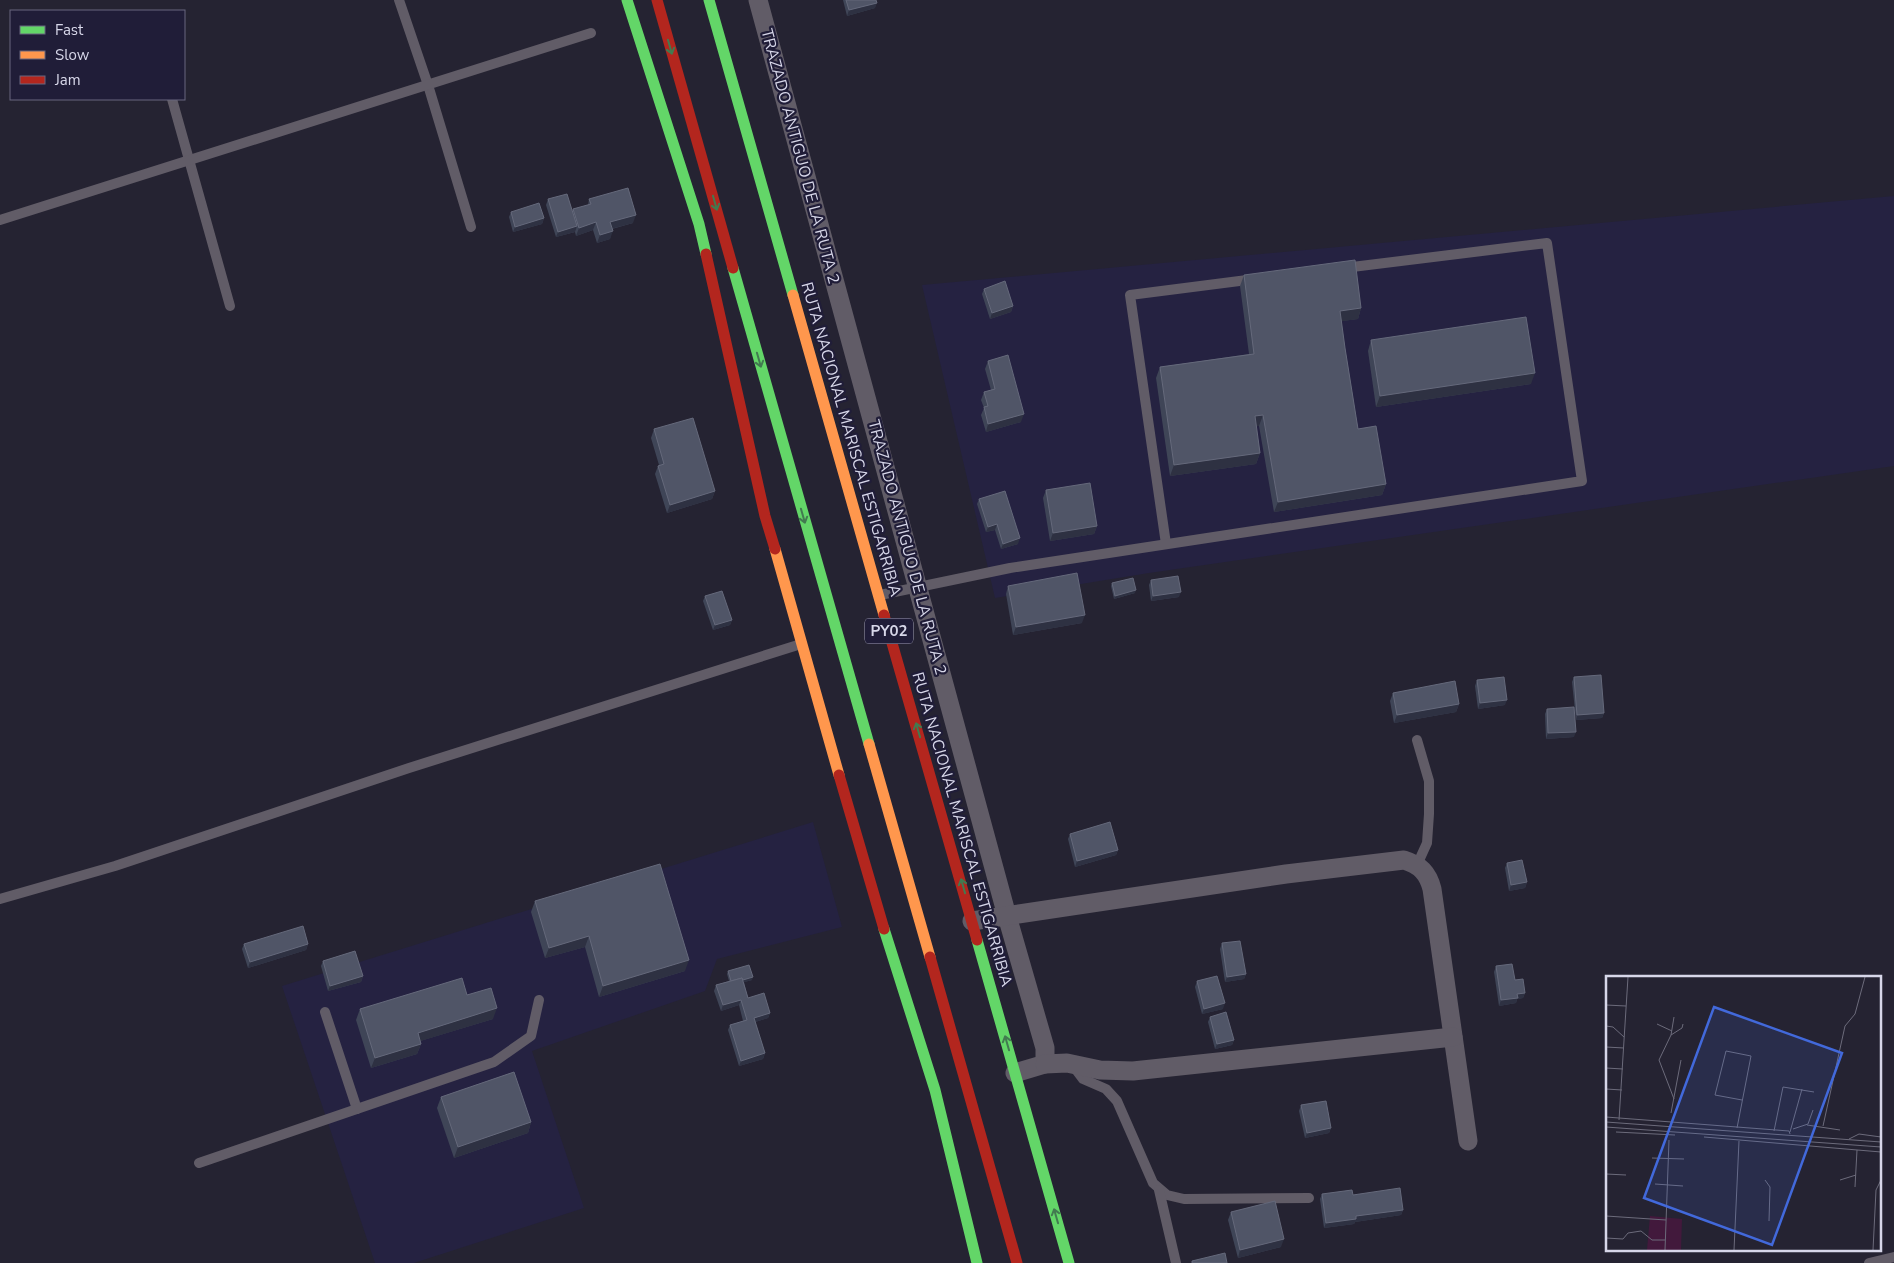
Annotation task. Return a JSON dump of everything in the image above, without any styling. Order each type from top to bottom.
[{"type":"main road","points":[[627,0],[699,224],[765,516],[880,920],[935,1090],[977,1263]]},
{"type":"main road","points":[[657,0],[1017,1263]]},
{"type":"main road","name":"RUTA NACIONAL MARISCAL ESTIGARRIBIA","points":[[709,0],[1069,1263]]},
{"type":"street","name":"TRAZADO ANTIGUO DE LA RUTA 2","points":[[758,0],[1045,1048],[1045,1064]]},
{"type":"street","points":[[972,921],[1286,874],[1404,860],[1417,865],[1426,874],[1432,889],[1468,1141]]},
{"type":"street","points":[[1015,1073],[1045,1064],[1067,1063],[1100,1070],[1142,1070],[1453,1037]]},
{"type":"lane","points":[[399,0],[428,85],[471,226]]},
{"type":"lane","points":[[0,220],[591,33]]},
{"type":"lane","points":[[172,100],[230,306]]},
{"type":"lane","points":[[879,595],[1010,568],[1582,481],[1547,243],[1334,270]]},
{"type":"lane","points":[[1166,544],[1130,295],[1266,278]]},
{"type":"lane","points":[[0,899],[115,866],[418,765],[802,644]]},
{"type":"lane","points":[[1417,740],[1429,780],[1427,843],[1417,865]]},
{"type":"lane","points":[[199,1163],[494,1062],[531,1036],[539,1000]]},
{"type":"lane","points":[[325,1012],[357,1109]]},
{"type":"lane","points":[[1076,1065],[1077,1071],[1083,1078],[1106,1089],[1117,1101],[1153,1183],[1159,1190],[1175,1198],[1309,1198]]},
{"type":"lane","points":[[1159,1190],[1176,1263]]},
{"type":"lane","points":[[1869,1263],[1894,1257]]},
{"type":"shaded area","points":[[1894,196],[1894,466],[1149,573],[995,598],[922,285]]},
{"type":"shaded area","points":[[813,822],[842,927],[717,959],[705,991],[532,1051],[584,1208],[414,1263],[375,1263],[282,986]]},
{"type":"building","points":[[846,0],[876,0],[877,3],[849,10]]},
{"type":"building","points":[[628,188],[636,215],[610,222],[613,231],[600,235],[596,222],[579,228],[573,209],[591,204],[589,199]]},
{"type":"building","points":[[567,194],[577,226],[558,232],[548,199]]},
{"type":"building","points":[[539,203],[544,218],[515,227],[511,212]]},
{"type":"building","points":[[1355,260],[1361,308],[1340,311],[1345,348],[1358,429],[1376,426],[1386,484],[1278,502],[1263,415],[1255,416],[1260,453],[1174,465],[1160,367],[1254,354],[1244,275]]},
{"type":"building","points":[[1005,281],[1013,306],[992,313],[984,289]]},
{"type":"building","points":[[1526,317],[1535,373],[1380,396],[1371,340]]},
{"type":"building","points":[[1008,355],[1024,414],[988,424],[984,407],[988,406],[984,392],[995,389],[988,361]]},
{"type":"building","points":[[693,418],[715,491],[670,505],[658,466],[664,464],[654,429]]},
{"type":"building","points":[[1090,483],[1097,526],[1053,533],[1046,490]]},
{"type":"building","points":[[1005,491],[1020,538],[1003,544],[997,524],[988,527],[979,499]]},
{"type":"building","points":[[1077,573],[1085,615],[1016,627],[1008,586]]},
{"type":"building","points":[[1178,576],[1181,592],[1153,596],[1151,580]]},
{"type":"building","points":[[1133,578],[1136,590],[1115,596],[1112,583]]},
{"type":"building","points":[[722,591],[732,620],[715,625],[705,596]]},
{"type":"building","points":[[1601,675],[1604,713],[1577,715],[1574,677]]},
{"type":"building","points":[[1504,677],[1507,700],[1480,703],[1477,680]]},
{"type":"building","points":[[1455,681],[1459,704],[1397,715],[1393,693]]},
{"type":"building","points":[[1574,707],[1576,732],[1548,733],[1547,709]]},
{"type":"building","points":[[1110,822],[1118,850],[1077,861],[1070,834]]},
{"type":"building","points":[[1522,860],[1527,882],[1511,885],[1507,863]]},
{"type":"building","points":[[660,864],[689,960],[603,986],[589,936],[549,948],[535,901]]},
{"type":"building","points":[[303,926],[308,944],[250,962],[244,944]]},
{"type":"building","points":[[1240,941],[1246,974],[1227,977],[1222,943]]},
{"type":"building","points":[[355,951],[363,976],[330,986],[323,961]]},
{"type":"building","points":[[1512,964],[1515,980],[1523,979],[1525,993],[1517,994],[1518,998],[1501,1000],[1496,966]]},
{"type":"building","points":[[749,965],[753,977],[731,981],[728,971]]},
{"type":"building","points":[[1217,976],[1225,1003],[1204,1009],[1197,981]]},
{"type":"building","points":[[462,978],[467,995],[491,988],[497,1008],[418,1033],[421,1044],[375,1058],[360,1009]]},
{"type":"building","points":[[742,978],[748,998],[764,993],[770,1013],[754,1018],[765,1053],[741,1061],[730,1025],[747,1020],[741,1000],[723,1005],[716,985]]},
{"type":"building","points":[[1226,1012],[1234,1040],[1217,1044],[1210,1017]]},
{"type":"building","points":[[514,1072],[531,1122],[458,1147],[441,1097]]},
{"type":"building","points":[[1326,1101],[1331,1128],[1307,1133],[1301,1105]]},
{"type":"building","points":[[1400,1188],[1403,1210],[1356,1216],[1356,1219],[1326,1223],[1322,1194],[1352,1190],[1353,1195]]},
{"type":"building","points":[[1275,1201],[1284,1239],[1240,1250],[1231,1212]]},
{"type":"building","points":[[1225,1253],[1227,1263],[1192,1263],[1192,1261]]},
{"type":"traffic: fast","points":[[627,0],[699,224],[706,254]]},
{"type":"traffic: fast","points":[[709,0],[793,295]]},
{"type":"traffic: fast","points":[[733,268],[869,744]]},
{"type":"traffic: fast","points":[[884,929],[935,1090],[977,1263]]},
{"type":"traffic: fast","points":[[977,940],[1069,1263]]},
{"type":"traffic: slow","points":[[793,295],[884,615]]},
{"type":"traffic: slow","points":[[775,549],[839,775]]},
{"type":"traffic: slow","points":[[869,744],[930,957]]},
{"type":"traffic: jam","points":[[657,0],[733,268]]},
{"type":"traffic: jam","points":[[706,254],[765,516],[775,549]]},
{"type":"traffic: jam","points":[[884,615],[977,940]]},
{"type":"traffic: jam","points":[[839,775],[884,929]]},
{"type":"traffic: jam","points":[[930,957],[1017,1263]]}]
